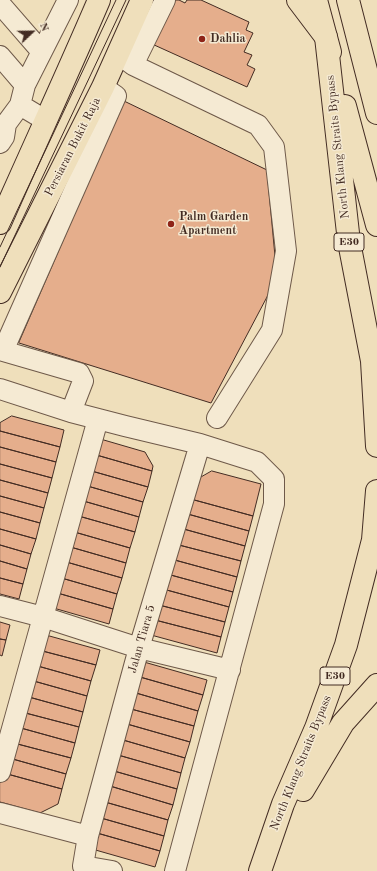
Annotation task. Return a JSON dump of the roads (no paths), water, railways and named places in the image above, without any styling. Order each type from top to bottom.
[{"type":"main road","points":[[0,222],[45,120],[67,76],[99,0]]},
{"type":"main road","name":"Persiaran Bukit Raja","points":[[0,292],[104,87],[125,59],[142,0]]},
{"type":"main road","points":[[298,0],[326,37]]},
{"type":"main road","name":"E30","points":[[316,0],[377,225]]},
{"type":"main road","points":[[348,0],[376,110]]},
{"type":"main road","name":"North Klang Straits Bypass","points":[[326,37],[349,242],[372,361],[377,446]]},
{"type":"main road","name":"North Klang Straits Bypass","points":[[263,862],[283,804],[316,728],[346,645],[373,540],[377,491]]},
{"type":"main road","points":[[263,862],[310,776],[343,723],[377,684]]},
{"type":"street","points":[[0,143],[4,137],[3,121],[20,105],[25,85],[68,0]]},
{"type":"street","points":[[165,0],[125,59],[258,125],[274,147],[286,251],[272,330],[217,418]]},
{"type":"street","points":[[1,5],[41,51]]},
{"type":"street","points":[[0,56],[25,85]]},
{"type":"street","points":[[71,412],[83,380],[79,373],[3,351],[116,96],[104,87]]},
{"type":"street","points":[[20,105],[45,120]]},
{"type":"street","points":[[1,393],[200,444],[257,462],[274,479],[274,504],[174,871]]},
{"type":"street","points":[[0,772],[98,419]]},
{"type":"street","name":"Jalan Tiara 5","points":[[82,868],[88,836],[139,648],[200,444]]},
{"type":"street","points":[[0,606],[43,617],[139,648],[230,670]]},
{"type":"street","points":[[0,813],[88,836]]},
{"type":"street","points":[[82,868],[112,871]]},
{"type":"tram line","points":[[0,247],[116,0]]},
{"type":"tram line","points":[[0,267],[126,0]]},
{"type":"place","name":"Dahlia","points":[[202,39]]},
{"type":"place","name":"Palm Garden Apartment","points":[[171,224]]}]
